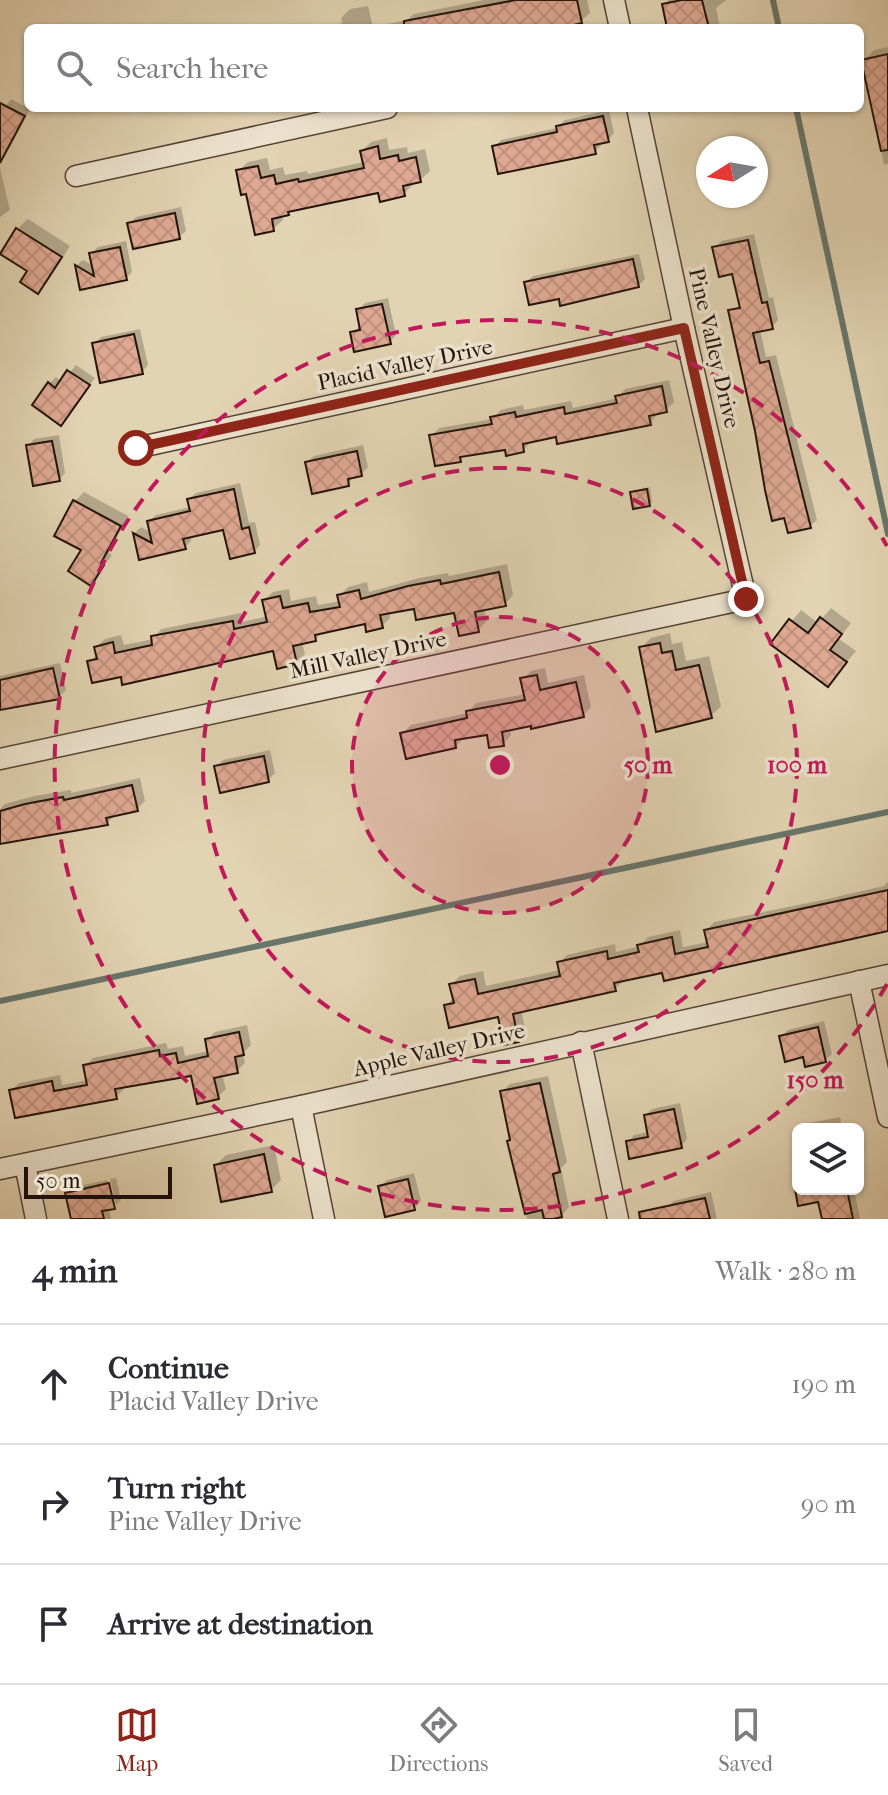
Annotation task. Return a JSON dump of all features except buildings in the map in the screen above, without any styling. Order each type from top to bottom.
[{"type":"street","points":[[614,0],[619,24]]},
{"type":"street","points":[[76,176],[369,112]]},
{"type":"street","name":"Pine Valley Drive","points":[[638,112],[746,599]]},
{"type":"street","name":"Placid Valley Drive","points":[[136,448],[684,328]]},
{"type":"street","name":"Mill Valley Drive","points":[[0,759],[746,599]]},
{"type":"street","name":"Apple Valley Drive","points":[[0,1169],[301,1106],[888,975]]},
{"type":"street","points":[[859,981],[888,1117]]},
{"type":"street","points":[[581,1042],[618,1219]]},
{"type":"street","points":[[301,1106],[324,1219]]},
{"type":"street","points":[[25,1164],[36,1219]]},
{"type":"waterway","points":[[773,0],[778,24]]},
{"type":"waterway","points":[[797,112],[888,534]]},
{"type":"waterway","points":[[0,1001],[888,812]]},
{"type":"route","points":[[136,448],[684,328],[746,599]]}]
